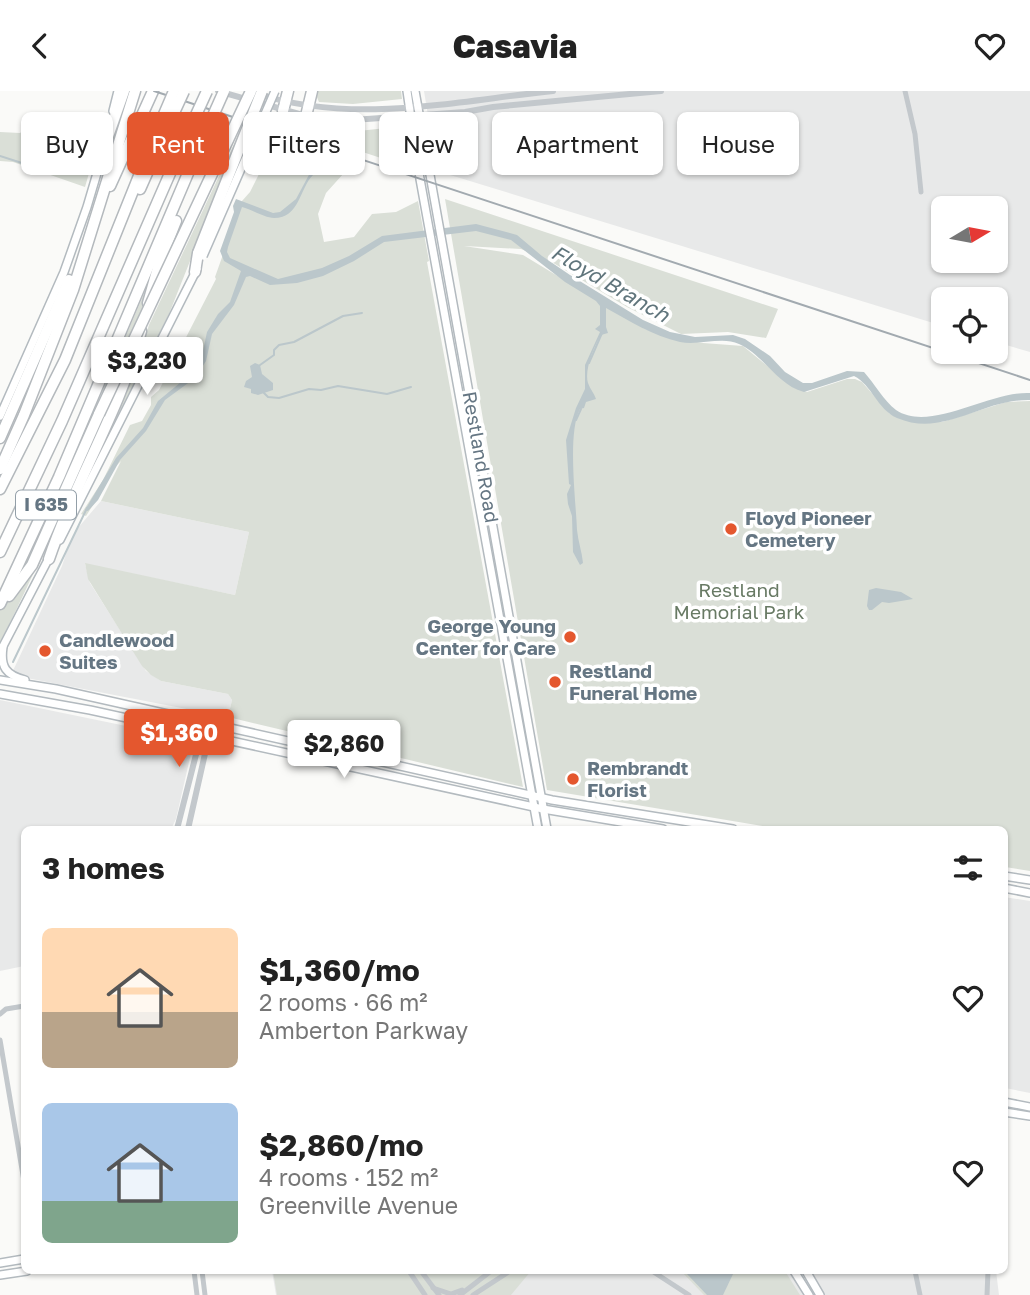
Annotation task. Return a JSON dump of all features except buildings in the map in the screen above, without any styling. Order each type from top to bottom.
[{"type":"highway","points":[[113,122],[124,91]]},
{"type":"highway","points":[[0,469],[73,290],[135,91]]},
{"type":"highway","points":[[0,438],[153,91]]},
{"type":"highway","name":"I 635","points":[[168,112],[174,91]]},
{"type":"highway","points":[[172,112],[184,91]]},
{"type":"highway","points":[[0,552],[47,455],[207,91]]},
{"type":"highway","name":"I 635","points":[[216,112],[225,91]]},
{"type":"highway","points":[[0,606],[32,565],[99,414],[250,91]]},
{"type":"highway","points":[[195,272],[262,91]]},
{"type":"highway","points":[[284,107],[288,91]]},
{"type":"highway","points":[[307,111],[312,91]]},
{"type":"highway","name":"I 635","points":[[0,489],[65,360],[141,175]]},
{"type":"highway","name":"I 635","points":[[0,606],[60,477],[190,175]]},
{"type":"highway","points":[[49,559],[61,522],[123,387],[159,264],[192,175]]},
{"type":"main road","points":[[113,113],[118,91]]},
{"type":"main road","points":[[201,255],[275,91]]},
{"type":"main road","points":[[407,91],[413,106]]},
{"type":"main road","points":[[414,112],[415,91]]},
{"type":"main road","points":[[0,416],[73,247],[96,175]]},
{"type":"main road","name":"Restland Road","points":[[422,175],[429,226],[437,241],[546,826]]},
{"type":"main road","name":"Restland Road","points":[[428,175],[439,225],[437,241],[537,826]]},
{"type":"main road","points":[[425,202],[434,200]]},
{"type":"main road","points":[[35,686],[12,676],[4,669],[2,649],[195,272]]},
{"type":"main road","points":[[0,680],[116,702],[541,798],[714,826]]},
{"type":"main road","points":[[0,694],[113,715],[533,807],[643,826]]},
{"type":"main road","points":[[113,715],[116,702]]},
{"type":"main road","points":[[351,767],[354,756]]},
{"type":"main road","points":[[586,817],[587,806]]},
{"type":"main road","points":[[629,824],[632,813]]},
{"type":"main road","points":[[1008,877],[1030,880]]},
{"type":"main road","points":[[1008,889],[1030,893]]},
{"type":"main road","points":[[1008,1103],[1030,1107]]},
{"type":"main road","points":[[1008,1113],[1030,1116]]},
{"type":"main road","points":[[0,1263],[21,1260]]},
{"type":"main road","points":[[0,1275],[21,1272]]},
{"type":"main road","points":[[796,1274],[808,1295]]},
{"type":"main road","points":[[808,1274],[820,1295]]},
{"type":"street","points":[[218,91],[353,120],[379,118]]},
{"type":"street","points":[[250,91],[284,107]]},
{"type":"street","points":[[307,111],[352,111],[464,103],[553,91]]},
{"type":"street","points":[[449,112],[623,92],[661,91]]},
{"type":"street","points":[[905,91],[915,134],[921,192]]},
{"type":"street","points":[[178,826],[208,723]]},
{"type":"street","points":[[189,826],[205,735]]},
{"type":"street","points":[[0,1014],[6,1009],[21,1006]]},
{"type":"street","points":[[0,1040],[21,1162]]},
{"type":"street","points":[[194,1274],[197,1295]]},
{"type":"street","points":[[202,1274],[205,1295]]},
{"type":"street","points":[[411,1274],[423,1294]]},
{"type":"street","points":[[423,1274],[439,1295]]},
{"type":"street","points":[[433,1288],[451,1294],[486,1274]]},
{"type":"street","points":[[470,1285],[476,1293],[505,1274]]},
{"type":"street","points":[[657,1274],[689,1295]]},
{"type":"street","points":[[916,1274],[920,1295]]},
{"type":"street","points":[[988,1274],[988,1295]]},
{"type":"street","points":[[460,1295],[470,1285]]},
{"type":"shaded area","points":[[424,91],[1030,91],[1030,352],[1008,346],[1008,287],[931,287],[931,322],[450,175],[478,175],[478,112],[427,112]]},
{"type":"shaded area","points":[[309,175],[313,175],[294,208],[283,217],[270,218],[242,207],[228,247],[230,258],[278,279],[322,268],[349,256],[382,236],[476,224],[517,235],[570,275],[643,320],[670,332],[695,337],[733,335],[745,339],[770,356],[785,372],[803,383],[812,383],[847,371],[864,372],[896,410],[910,416],[943,414],[1014,394],[1030,393],[1030,400],[995,405],[947,421],[914,423],[890,414],[866,385],[854,376],[804,392],[786,383],[739,344],[725,341],[680,342],[642,328],[606,308],[608,333],[601,335],[598,340],[587,372],[588,383],[596,399],[586,402],[584,408],[580,409],[574,434],[577,530],[583,563],[580,565],[573,552],[572,516],[567,494],[571,485],[566,440],[585,389],[585,365],[600,332],[595,329],[600,325],[600,306],[511,240],[476,231],[384,242],[323,276],[297,283],[270,285],[250,276],[246,277],[234,305],[212,334],[206,361],[195,378],[165,400],[146,431],[120,460],[98,500],[88,511],[85,510],[116,458],[143,428],[158,401],[192,373],[201,360],[207,332],[218,314],[230,302],[241,271],[224,261],[220,251],[236,199],[273,213],[280,212],[296,199]]},
{"type":"shaded area","points":[[255,363],[260,365],[262,374],[273,383],[273,390],[258,395],[244,387],[246,381],[252,377],[250,366]]},
{"type":"shaded area","points":[[101,501],[249,532],[235,595],[85,564],[90,583],[146,671],[161,681],[228,694],[232,700],[228,717],[11,675],[62,566],[69,545],[78,528]]},
{"type":"shaded area","points":[[876,588],[901,592],[913,599],[882,602],[869,610],[869,590]]},
{"type":"shaded area","points":[[0,700],[194,740],[172,826],[21,826],[21,967],[0,971]]},
{"type":"shaded area","points":[[1008,898],[1030,901],[1030,1093],[1008,1089]]},
{"type":"shaded area","points":[[272,1274],[791,1274],[804,1295],[276,1295]]},
{"type":"shaded area","points":[[687,1274],[733,1274],[723,1295],[707,1295]]},
{"type":"shaded area","points":[[813,1274],[996,1274],[999,1295],[824,1295]]},
{"type":"green space","points":[[318,91],[401,91],[402,99],[353,104],[319,102],[316,95]]},
{"type":"green space","points":[[243,125],[229,163],[229,155]]},
{"type":"green space","points":[[379,129],[379,157],[365,153],[365,130]]},
{"type":"green space","points":[[0,132],[20,133],[21,165],[0,161]]},
{"type":"green space","points":[[50,175],[88,175],[85,187]]},
{"type":"green space","points":[[219,175],[224,175],[169,314],[87,479],[132,376],[149,325]]},
{"type":"green space","points":[[258,175],[342,175],[326,193],[318,214],[324,242],[354,237],[372,214],[396,212],[418,201],[523,787],[228,717],[232,700],[228,694],[161,681],[151,675],[142,666],[88,579],[85,563],[235,595],[249,532],[101,501],[121,461],[111,471],[104,488],[86,516],[81,514],[103,480],[130,425],[142,421],[151,405],[151,397],[159,390],[216,279],[242,201]]},
{"type":"green space","name":"Restland Memorial Park","points":[[445,199],[778,309],[766,338],[728,332],[681,334],[627,307],[550,261],[521,249],[464,246],[523,255],[645,329],[672,338],[743,346],[792,386],[807,392],[855,379],[862,382],[890,414],[942,422],[1006,402],[1030,401],[1030,871],[1008,867],[1008,826],[762,826],[547,790]]},
{"type":"green space","points":[[152,275],[142,309],[94,410]]},
{"type":"green space","points":[[71,483],[74,487],[0,642],[0,597],[37,542]]},
{"type":"green space","points":[[274,1274],[528,1274],[511,1295],[277,1295]]},
{"type":"green space","points":[[684,1274],[787,1274],[800,1295],[704,1295]]},
{"type":"waterway","name":"Floyd Branch","points":[[0,156],[21,163]]},
{"type":"waterway","points":[[260,365],[274,355],[274,350],[279,345],[294,342],[343,316],[362,313]]},
{"type":"waterway","points":[[589,363],[602,333]]},
{"type":"waterway","points":[[264,393],[268,397],[279,398],[309,389],[321,390],[338,386],[387,394],[411,387]]},
{"type":"waterway","points":[[576,420],[581,409]]},
{"type":"waterway","points":[[13,662],[87,508]]},
{"type":"tram line","points":[[154,91],[1030,380]]},
{"type":"place","name":"Floyd Pioneer Cemetery","points":[[731,529]]},
{"type":"place","name":"George Young Center for Care","points":[[570,637]]},
{"type":"place","name":"Candlewood Suites","points":[[45,651]]},
{"type":"place","name":"Restland Funeral Home","points":[[555,682]]},
{"type":"place","name":"Rembrandt Florist","points":[[573,779]]}]
